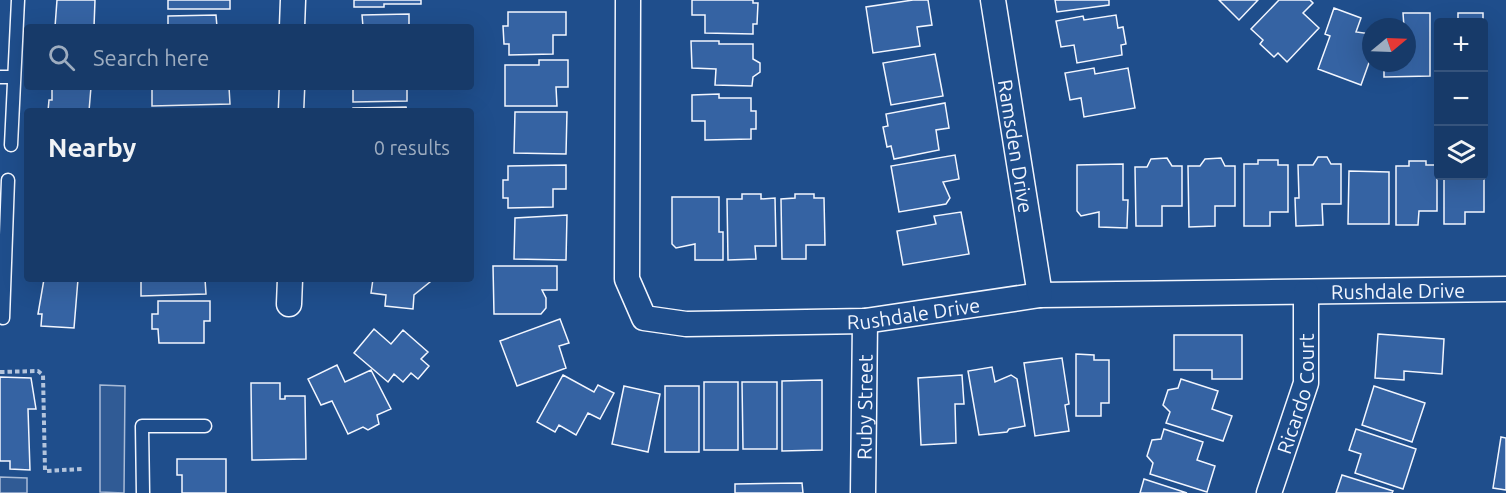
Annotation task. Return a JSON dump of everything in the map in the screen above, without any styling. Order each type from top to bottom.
[{"type":"street","points":[[292,24],[293,0]]},
{"type":"street","name":"Rushdale Drive","points":[[628,0],[627,279],[644,318],[687,324],[865,321],[1040,295],[1506,290]]},
{"type":"street","name":"Ramsden Drive","points":[[993,0],[1040,295]]},
{"type":"street","points":[[291,108],[292,90]]},
{"type":"street","points":[[289,304],[290,282]]},
{"type":"street","name":"Ricardo Court","points":[[1269,493],[1306,383],[1306,292]]},
{"type":"street","name":"Ruby Street","points":[[863,493],[865,321]]},
{"type":"lane","points":[[11,145],[18,0]]},
{"type":"lane","points":[[0,77],[14,77]]},
{"type":"lane","points":[[3,318],[3,239],[8,180]]},
{"type":"lane","points":[[143,493],[142,426],[205,426]]},
{"type":"path","points":[[0,372],[38,371],[43,375],[45,471],[82,469]]},
{"type":"shaded area","points":[[100,385],[125,386],[124,493],[100,492]]},
{"type":"shaded area","points":[[0,477],[27,478],[27,493],[0,493]]},
{"type":"building","points":[[57,0],[95,0],[94,24],[55,24]]},
{"type":"building","points":[[168,0],[230,0],[230,9],[168,9]]},
{"type":"building","points":[[354,0],[421,0],[421,4],[354,7]]},
{"type":"building","points":[[692,0],[753,0],[753,3],[758,3],[757,24],[753,24],[753,34],[705,33],[705,15],[692,15]]},
{"type":"building","points":[[928,0],[932,25],[917,27],[920,46],[873,53],[866,7]]},
{"type":"building","points":[[1055,0],[1109,0],[1109,5],[1057,12]]},
{"type":"building","points":[[1219,0],[1258,0],[1239,20]]},
{"type":"building","points":[[1279,0],[1310,0],[1313,3],[1303,13],[1319,28],[1287,62],[1278,53],[1274,57],[1260,44],[1263,40],[1251,29]]},
{"type":"building","points":[[1334,8],[1361,18],[1356,32],[1362,33],[1362,72],[1366,72],[1361,85],[1318,69],[1330,36],[1325,34]]},
{"type":"building","points":[[508,12],[566,12],[566,35],[553,35],[553,54],[509,55],[509,44],[504,44],[503,26],[508,26]]},
{"type":"building","points":[[1403,13],[1430,13],[1430,76],[1384,77],[1384,72],[1416,72],[1416,18],[1403,18]]},
{"type":"building","points":[[1458,13],[1483,13],[1483,18],[1458,18]]},
{"type":"building","points":[[409,14],[409,24],[363,24],[362,15]]},
{"type":"building","points":[[216,15],[217,24],[168,24],[168,16]]},
{"type":"building","points":[[1116,15],[1118,28],[1123,27],[1126,44],[1121,45],[1122,55],[1077,63],[1074,45],[1061,47],[1056,21],[1083,16],[1084,20]]},
{"type":"building","points":[[691,41],[753,44],[753,59],[760,63],[760,72],[753,77],[752,86],[715,85],[716,69],[692,68]]},
{"type":"building","points":[[935,54],[943,96],[891,105],[883,63]]},
{"type":"building","points":[[539,60],[568,60],[568,87],[556,87],[557,106],[505,106],[505,65],[539,65]]},
{"type":"building","points":[[1094,68],[1095,74],[1128,68],[1135,108],[1084,117],[1081,98],[1070,100],[1065,73]]},
{"type":"building","points":[[52,90],[91,90],[89,108],[48,108],[49,100],[52,100]]},
{"type":"building","points":[[152,90],[229,90],[230,104],[152,106]]},
{"type":"building","points":[[353,90],[407,90],[407,101],[353,102]]},
{"type":"building","points":[[719,94],[719,98],[751,98],[751,111],[756,111],[756,129],[751,129],[751,139],[705,140],[705,121],[692,121],[692,95]]},
{"type":"building","points":[[945,103],[949,128],[936,130],[939,150],[894,159],[891,146],[887,147],[883,127],[888,126],[886,114]]},
{"type":"building","points":[[406,107],[406,108],[353,108]]},
{"type":"building","points":[[515,112],[567,112],[566,154],[514,153]]},
{"type":"building","points":[[955,155],[959,179],[943,182],[950,198],[946,204],[899,212],[891,166]]},
{"type":"building","points":[[1318,157],[1327,157],[1331,164],[1341,164],[1341,204],[1322,204],[1323,225],[1296,226],[1295,198],[1299,198],[1298,165],[1313,165]]},
{"type":"building","points":[[1167,158],[1172,166],[1182,166],[1182,206],[1162,206],[1162,226],[1136,226],[1135,167],[1147,167],[1151,159]]},
{"type":"building","points":[[1221,158],[1225,166],[1235,166],[1235,206],[1215,206],[1215,226],[1189,227],[1188,166],[1200,166],[1205,159]]},
{"type":"building","points":[[1258,160],[1278,160],[1278,165],[1288,165],[1288,212],[1270,212],[1270,226],[1244,226],[1244,164],[1258,164]]},
{"type":"building","points":[[1409,161],[1426,161],[1426,165],[1434,165],[1434,180],[1437,180],[1437,211],[1419,211],[1418,225],[1396,225],[1396,166],[1409,166]]},
{"type":"building","points":[[1123,164],[1123,200],[1128,200],[1127,228],[1099,227],[1099,212],[1081,216],[1077,211],[1077,165]]},
{"type":"building","points":[[566,165],[566,189],[553,189],[553,207],[508,208],[508,198],[503,198],[503,180],[508,180],[508,166]]},
{"type":"building","points":[[1349,171],[1389,172],[1389,224],[1348,224]]},
{"type":"building","points":[[1444,180],[1484,180],[1484,212],[1465,212],[1465,224],[1444,224]]},
{"type":"building","points":[[742,194],[761,194],[761,199],[775,198],[776,246],[755,246],[756,259],[728,260],[727,199],[742,199]]},
{"type":"building","points":[[795,194],[814,194],[814,198],[824,198],[825,245],[806,245],[806,259],[782,259],[781,199],[795,198]]},
{"type":"building","points":[[672,197],[719,197],[719,232],[723,232],[723,260],[695,260],[695,244],[676,248],[672,244]]},
{"type":"building","points":[[961,212],[969,254],[903,265],[897,231],[936,224],[934,216]]},
{"type":"building","points":[[567,215],[566,260],[514,259],[515,218]]},
{"type":"building","points":[[493,266],[557,266],[557,290],[542,290],[546,298],[546,308],[541,314],[494,314]]},
{"type":"building","points":[[43,282],[78,282],[74,328],[41,326],[42,314],[38,314]]},
{"type":"building","points":[[141,282],[205,282],[206,294],[141,296]]},
{"type":"building","points":[[373,282],[430,282],[414,295],[413,309],[385,306],[386,295],[371,293]]},
{"type":"building","points":[[158,301],[210,301],[210,321],[204,321],[204,343],[159,343],[158,329],[152,329],[152,314],[158,314]]},
{"type":"building","points":[[560,319],[569,343],[559,346],[566,368],[517,386],[500,341]]},
{"type":"building","points":[[374,329],[391,344],[403,330],[428,352],[421,359],[429,366],[418,379],[411,373],[403,382],[394,374],[388,382],[354,353]]},
{"type":"building","points":[[1378,334],[1444,339],[1442,374],[1404,371],[1404,380],[1375,378]]},
{"type":"building","points":[[1174,335],[1242,335],[1242,379],[1212,379],[1212,370],[1174,370]]},
{"type":"building","points":[[1076,354],[1094,355],[1094,360],[1109,360],[1109,403],[1101,403],[1101,416],[1076,416]]},
{"type":"building","points":[[1062,358],[1069,404],[1065,405],[1069,431],[1035,436],[1024,363]]},
{"type":"building","points":[[337,365],[345,382],[371,370],[391,409],[377,415],[379,424],[368,430],[363,427],[348,434],[332,401],[321,405],[308,379]]},
{"type":"building","points":[[992,367],[995,382],[1011,375],[1017,379],[1025,426],[1009,429],[1007,432],[979,435],[968,371]]},
{"type":"building","points":[[563,375],[594,392],[598,385],[614,393],[600,419],[588,413],[576,435],[559,425],[555,432],[537,422]]},
{"type":"building","points":[[962,375],[964,404],[955,404],[956,443],[921,445],[918,378]]},
{"type":"building","points":[[0,377],[31,378],[36,409],[28,409],[30,470],[10,469],[10,461],[0,461]]},
{"type":"building","points":[[1181,379],[1218,391],[1212,409],[1232,416],[1223,441],[1166,423],[1170,412],[1163,405],[1168,390],[1178,388]]},
{"type":"building","points":[[822,380],[822,450],[782,451],[782,381]]},
{"type":"building","points":[[704,382],[738,382],[738,450],[704,450]]},
{"type":"building","points":[[742,382],[777,382],[777,449],[743,449]]},
{"type":"building","points":[[251,383],[280,383],[280,399],[285,399],[285,396],[305,396],[306,459],[252,460]]},
{"type":"building","points":[[624,386],[660,394],[648,452],[612,444]]},
{"type":"building","points":[[665,386],[699,386],[699,452],[665,452]]},
{"type":"building","points":[[1374,386],[1425,403],[1412,442],[1362,425]]},
{"type":"building","points":[[1164,429],[1203,442],[1197,460],[1215,466],[1207,492],[1150,474],[1153,463],[1147,456],[1152,440],[1161,439]]},
{"type":"building","points":[[1356,429],[1416,449],[1403,489],[1355,473],[1361,454],[1349,450]]},
{"type":"building","points":[[1501,437],[1506,438],[1506,490],[1493,488]]},
{"type":"building","points":[[177,459],[226,459],[226,493],[182,493],[182,475],[177,475]]},
{"type":"building","points":[[1342,475],[1393,491],[1392,493],[1336,493]]},
{"type":"building","points":[[1144,479],[1187,493],[1140,493]]},
{"type":"building","points":[[802,483],[803,493],[735,493],[735,484]]}]
